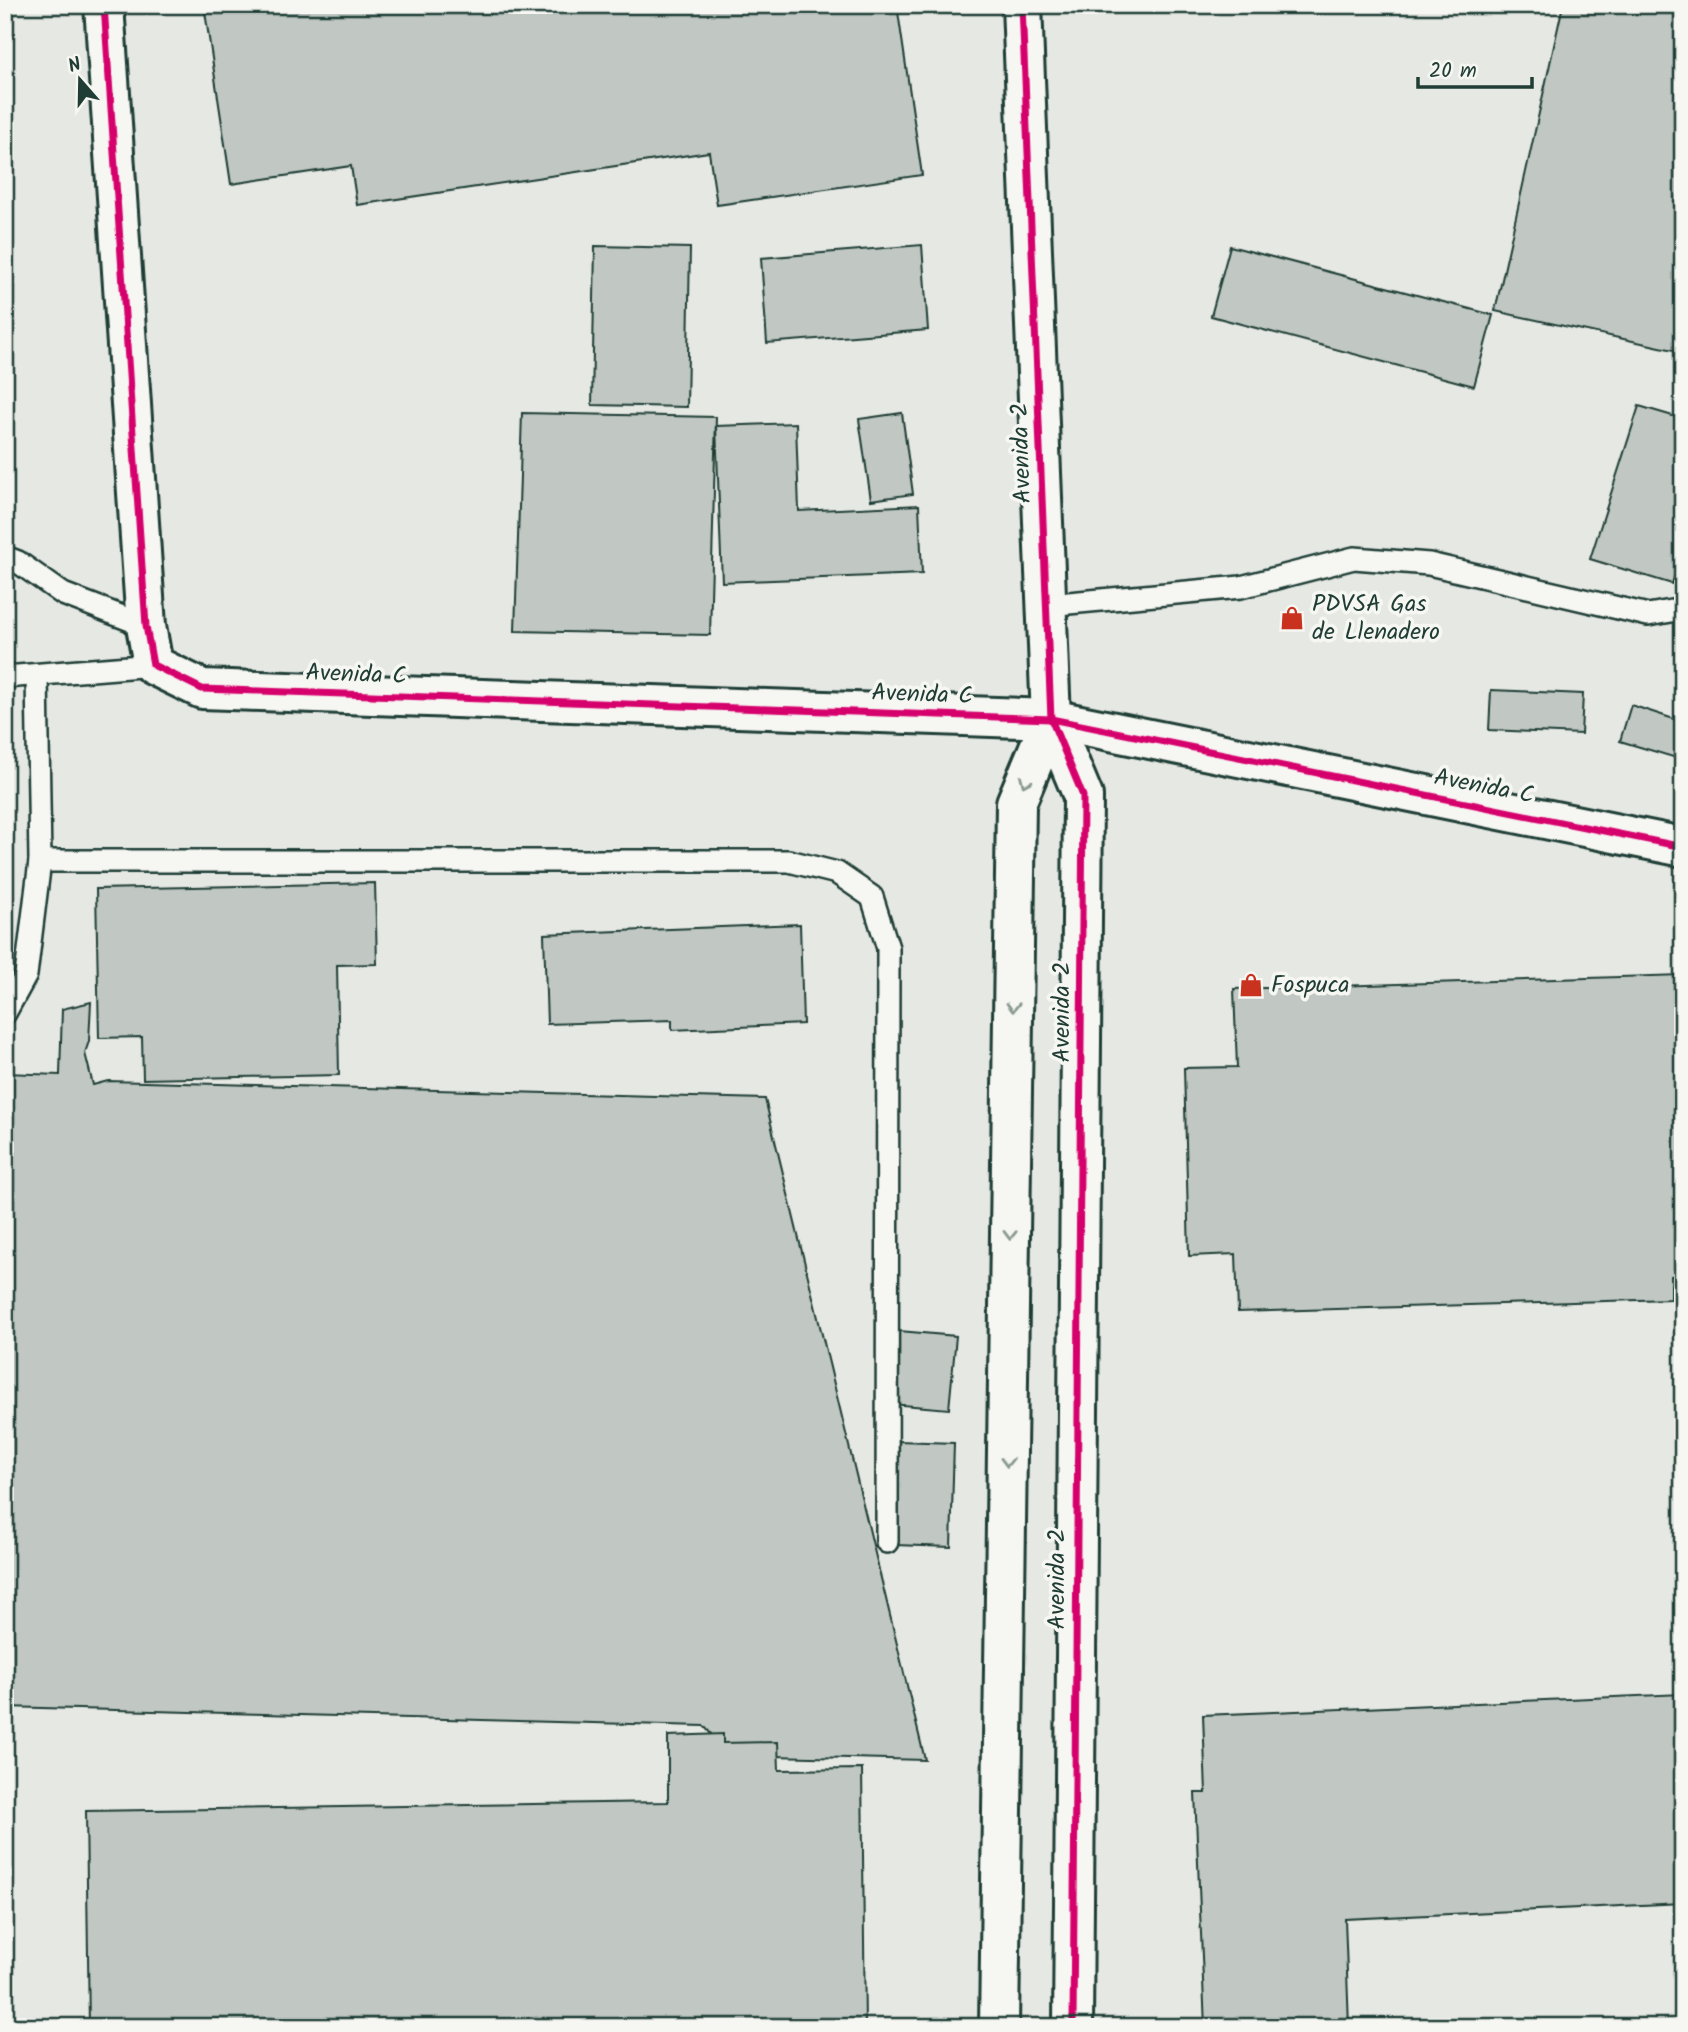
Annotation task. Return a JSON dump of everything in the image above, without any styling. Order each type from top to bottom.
[{"type":"street","points":[[104,5],[146,626],[153,665]]},
{"type":"street","name":"Avenida 2","points":[[1022,5],[1051,719],[1083,796],[1073,2027]]},
{"type":"street","name":"Avenida C","points":[[153,665],[202,689],[1051,719],[1683,847]]},
{"type":"street","name":"Avenida 2","points":[[999,2027],[1016,803],[1051,719]]},
{"type":"lane","points":[[5,557],[18,562],[63,594],[146,626]]},
{"type":"lane","points":[[1047,605],[1241,587],[1354,558],[1429,564],[1647,615],[1683,609]]},
{"type":"lane","points":[[5,677],[153,665]]},
{"type":"lane","points":[[5,1013],[26,975],[40,861],[37,676]]},
{"type":"lane","points":[[40,861],[789,861],[837,873],[872,897],[888,948],[887,1542]]},
{"type":"shaded area","points":[[5,5],[1683,5],[1683,2027],[5,2027]]},
{"type":"building","points":[[204,5],[897,5],[922,175],[717,205],[709,152],[357,205],[351,166],[231,184]]},
{"type":"building","points":[[1563,5],[1683,5],[1683,352],[1495,311]]},
{"type":"building","points":[[922,245],[928,330],[767,343],[761,258]]},
{"type":"building","points":[[595,246],[690,248],[687,407],[592,405]]},
{"type":"building","points":[[1230,246],[1493,315],[1474,386],[1211,316]]},
{"type":"building","points":[[1639,406],[1683,419],[1683,549],[1672,584],[1590,559]]},
{"type":"building","points":[[522,413],[716,417],[710,635],[515,631]]},
{"type":"building","points":[[902,413],[913,494],[871,500],[859,419]]},
{"type":"building","points":[[796,423],[799,511],[919,505],[922,574],[722,582],[716,426]]},
{"type":"building","points":[[1491,690],[1583,694],[1581,734],[1489,730]]},
{"type":"building","points":[[1631,705],[1683,722],[1683,760],[1620,741]]},
{"type":"building","points":[[375,883],[377,964],[337,965],[339,1075],[143,1079],[142,1037],[99,1038],[96,889]]},
{"type":"building","points":[[800,924],[803,1024],[672,1030],[672,1020],[547,1024],[544,934]]},
{"type":"building","points":[[1683,975],[1683,1275],[1671,1276],[1671,1299],[1238,1312],[1236,1254],[1189,1256],[1184,1068],[1237,1067],[1234,989]]},
{"type":"building","points":[[91,1002],[89,1041],[85,1053],[93,1085],[108,1081],[765,1099],[925,1760],[730,1755],[704,1726],[5,1707],[5,1073],[60,1075],[62,1009]]},
{"type":"building","points":[[899,1331],[956,1336],[949,1409],[891,1404]]},
{"type":"building","points":[[898,1441],[954,1443],[951,1547],[895,1545]]},
{"type":"building","points":[[1683,1694],[1683,1903],[1345,1919],[1349,2026],[1205,2027],[1195,1793],[1206,1793],[1203,1715]]},
{"type":"building","points":[[723,1734],[723,1743],[778,1742],[779,1770],[862,1769],[865,2027],[89,2027],[86,1811],[668,1802],[668,1736]]},
{"type":"cycle path","points":[[104,5],[146,626],[153,665],[202,689],[1051,719],[1683,847]]},
{"type":"cycle path","points":[[1022,5],[1051,719],[1083,796],[1073,2027]]},
{"type":"place","name":"PDVSA Gas de Llenadero","points":[[1292,618]]},
{"type":"place","name":"Fospuca","points":[[1251,985]]}]
